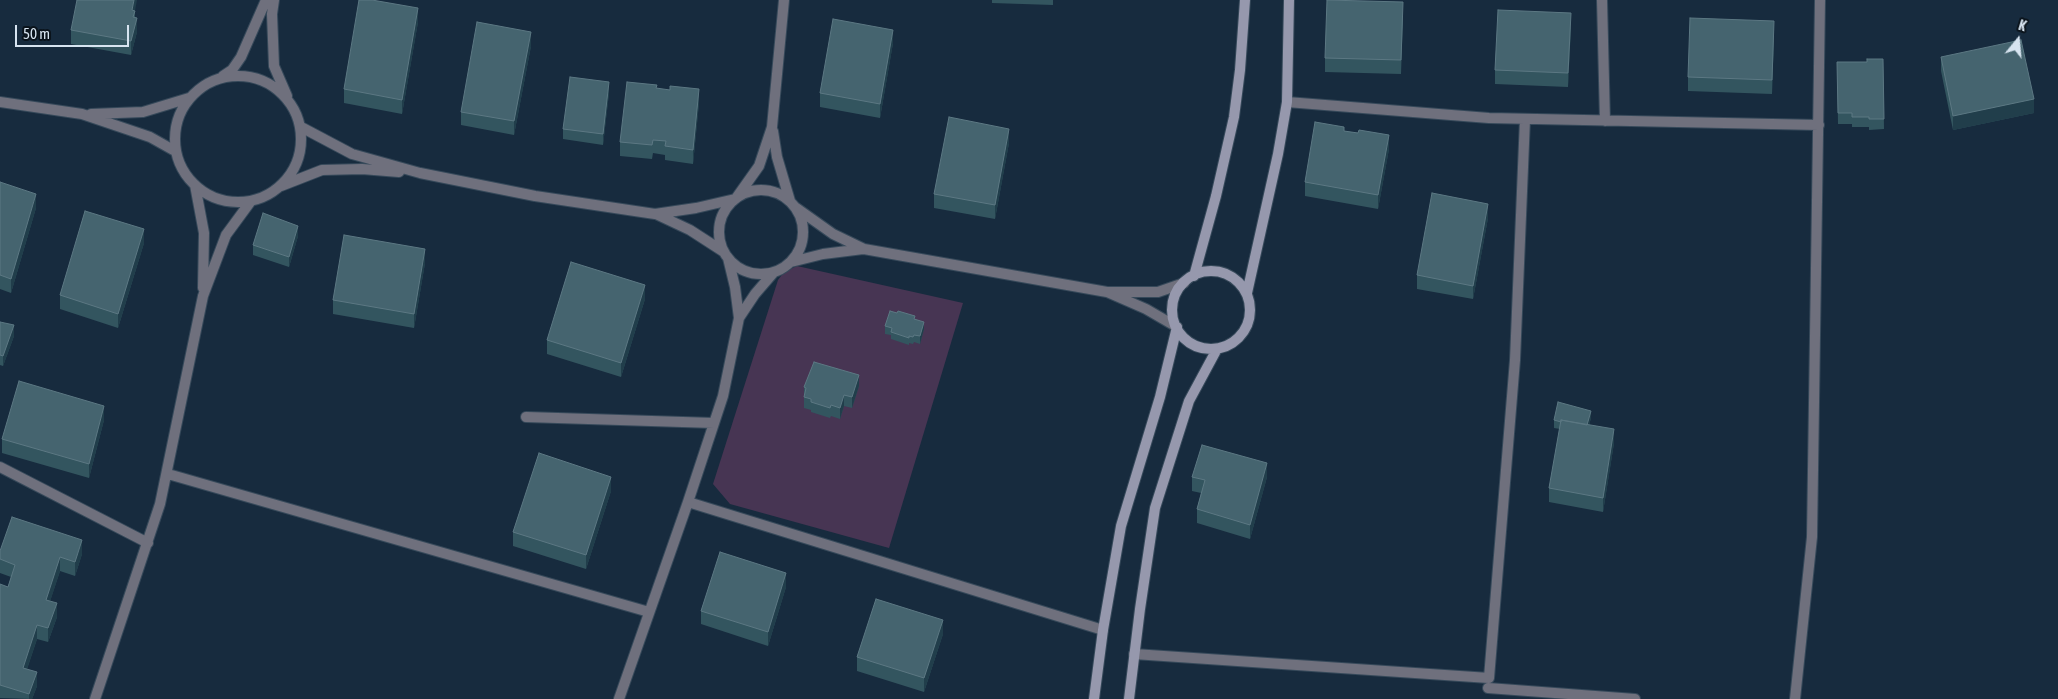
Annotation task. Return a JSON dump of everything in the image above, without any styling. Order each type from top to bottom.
[{"type":"main road","points":[[1194,276],[1216,196],[1234,116],[1240,70],[1245,0]]},
{"type":"main road","points":[[1247,294],[1278,154],[1287,102],[1289,0]]},
{"type":"main road","points":[[1206,272],[1218,272],[1230,276],[1240,283],[1247,294],[1250,311],[1246,328],[1234,341],[1217,349],[1205,348],[1194,344],[1184,337],[1177,327],[1173,316],[1173,304],[1177,292],[1184,283],[1194,276],[1206,272]]},
{"type":"main road","points":[[1094,699],[1103,630],[1121,526],[1160,397],[1177,327]]},
{"type":"main road","points":[[1129,699],[1155,508],[1189,401],[1217,349]]},
{"type":"street","points":[[266,0],[241,57],[232,70],[198,89],[184,104],[177,119],[174,135],[180,166],[195,185],[216,198],[233,202],[251,201],[266,196],[280,186],[293,171],[300,153],[301,128],[298,117],[274,66],[272,14],[274,0]]},
{"type":"street","points":[[619,699],[723,396],[739,318],[735,287],[726,255],[720,243],[718,231],[721,217],[728,204],[736,198],[759,166],[772,127],[784,0]]},
{"type":"street","points":[[1602,0],[1605,121]]},
{"type":"street","points":[[1796,699],[1812,537],[1820,0]]},
{"type":"street","points":[[218,78],[234,75],[256,77],[275,87],[290,102]]},
{"type":"street","points":[[0,102],[82,114],[142,112],[190,98]]},
{"type":"street","points":[[1287,102],[1488,118],[1819,125]]},
{"type":"street","points":[[82,114],[150,137],[176,151]]},
{"type":"street","points":[[1488,688],[1515,360],[1525,119]]},
{"type":"street","points":[[772,127],[777,158],[793,205],[801,216],[804,231],[802,245],[791,263]]},
{"type":"street","points":[[301,128],[352,154],[420,173],[535,196],[655,214],[690,230],[726,255],[743,271],[754,274],[774,272]]},
{"type":"street","points":[[280,186],[322,170],[362,169],[420,173]]},
{"type":"street","points":[[195,185],[204,233],[203,296]]},
{"type":"street","points":[[655,214],[696,208],[736,198],[753,190],[768,190],[782,195],[833,234],[864,249],[1106,292],[1158,292],[1184,283]]},
{"type":"street","points":[[96,699],[148,543],[168,474],[203,296],[226,235],[251,201]]},
{"type":"street","points":[[739,318],[755,294],[774,272],[791,263],[824,254],[864,249]]},
{"type":"street","points":[[1106,292],[1146,309],[1177,327]]},
{"type":"street","points":[[526,416],[714,423]]},
{"type":"street","points":[[0,468],[148,543]]},
{"type":"street","points":[[168,474],[649,612]]},
{"type":"street","points":[[688,502],[1103,630]]},
{"type":"street","points":[[1134,654],[1488,688],[1635,699]]},
{"type":"shaded area","points":[[797,266],[963,303],[889,548],[730,504],[713,484],[778,280],[784,272]]},
{"type":"building","points":[[77,0],[134,0],[132,10],[135,11],[133,17],[137,18],[131,41],[71,30]]},
{"type":"building","points":[[359,0],[372,0],[418,8],[402,100],[344,89]]},
{"type":"building","points":[[1327,0],[1403,2],[1401,60],[1325,58]]},
{"type":"building","points":[[1498,10],[1571,13],[1568,73],[1495,70]]},
{"type":"building","points":[[1690,18],[1774,21],[1772,80],[1688,77]]},
{"type":"building","points":[[833,19],[893,30],[880,104],[820,93]]},
{"type":"building","points":[[477,22],[531,32],[514,121],[461,112]]},
{"type":"building","points":[[2021,40],[2034,99],[1953,116],[1941,57]]},
{"type":"building","points":[[1867,59],[1883,59],[1884,119],[1852,117],[1852,113],[1838,113],[1837,62],[1867,62]]},
{"type":"building","points":[[570,77],[609,82],[603,134],[563,129]]},
{"type":"building","points":[[627,82],[657,85],[656,88],[670,90],[670,86],[699,89],[693,150],[665,146],[666,141],[653,140],[652,145],[620,142]]},
{"type":"building","points":[[949,117],[1009,129],[995,205],[934,194]]},
{"type":"building","points":[[1315,122],[1344,127],[1344,131],[1358,133],[1359,130],[1389,135],[1378,195],[1305,182]]},
{"type":"building","points":[[0,182],[36,194],[11,279],[0,275]]},
{"type":"building","points":[[1432,193],[1488,204],[1473,286],[1417,275]]},
{"type":"building","points":[[85,211],[144,229],[118,314],[60,295]]},
{"type":"building","points":[[263,213],[298,226],[289,257],[253,245]]},
{"type":"building","points":[[344,235],[425,249],[414,314],[333,300]]},
{"type":"building","points":[[571,262],[645,285],[621,363],[547,340]]},
{"type":"building","points":[[890,311],[897,313],[898,311],[915,316],[914,319],[924,322],[920,336],[914,335],[913,337],[909,336],[909,338],[891,332],[892,328],[885,326]]},
{"type":"building","points":[[0,322],[14,325],[3,356],[0,355]]},
{"type":"building","points":[[814,362],[859,375],[852,397],[844,395],[840,408],[831,405],[830,408],[811,402],[811,399],[804,397],[806,388],[804,387]]},
{"type":"building","points":[[19,381],[104,406],[89,464],[2,439]]},
{"type":"building","points":[[1558,402],[1591,411],[1587,425],[1554,420]]},
{"type":"building","points":[[1561,420],[1614,429],[1603,498],[1549,488]]},
{"type":"building","points":[[1202,445],[1267,463],[1250,525],[1197,509],[1205,480],[1192,477]]},
{"type":"building","points":[[539,453],[611,477],[586,555],[513,532]]},
{"type":"building","points":[[12,517],[82,540],[75,562],[60,557],[46,600],[57,603],[48,628],[37,625],[23,668],[37,672],[29,694],[0,685],[0,584],[8,587],[15,565],[0,559],[0,551]]},
{"type":"building","points":[[720,552],[786,573],[768,632],[701,611]]},
{"type":"building","points":[[876,599],[943,620],[924,678],[857,657]]}]
